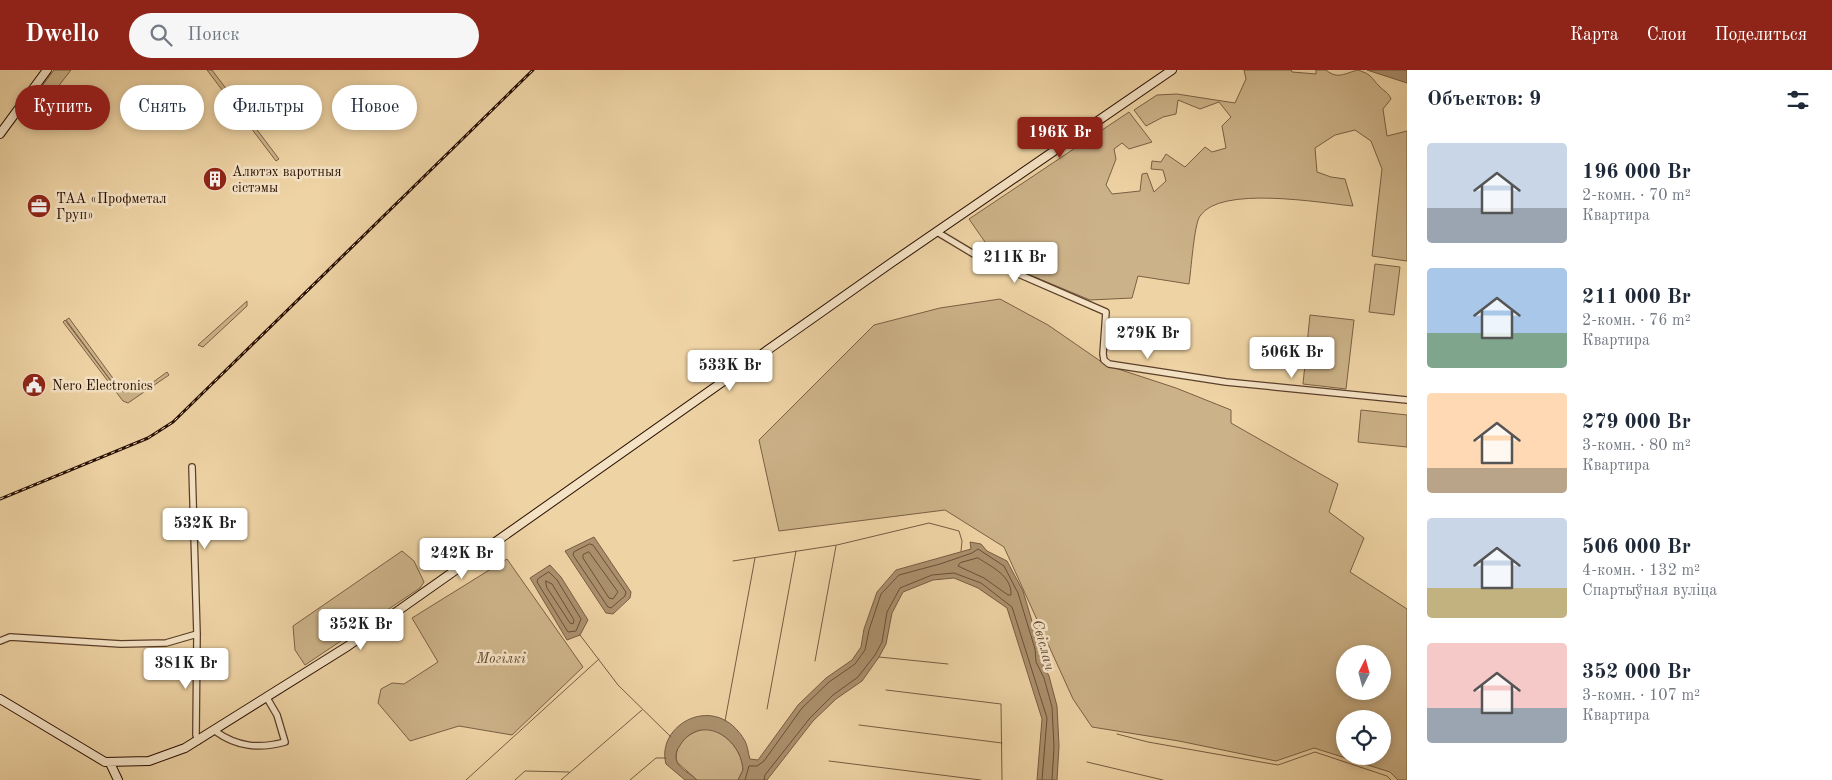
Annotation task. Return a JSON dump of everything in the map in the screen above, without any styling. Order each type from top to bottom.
[{"type":"main road","points":[[0,134],[47,70]]},
{"type":"main road","points":[[0,699],[96,758],[110,764],[159,759],[177,753],[308,672],[562,497],[937,232],[1172,70]]},
{"type":"main road","points":[[110,764],[118,780]]},
{"type":"street","points":[[937,232],[978,256],[1106,312],[1103,354],[1104,360],[1109,364],[1226,382],[1407,400]]},
{"type":"street","points":[[192,466],[197,634],[196,735],[198,741]]},
{"type":"street","points":[[0,641],[10,637],[121,644],[166,643],[197,634]]},
{"type":"street","points":[[215,731],[236,744],[271,746],[285,742],[277,715],[267,698]]},
{"type":"green space","points":[[54,70],[71,70],[59,85],[43,85]]},
{"type":"green space","points":[[207,70],[212,70],[223,85],[218,85]]},
{"type":"green space","points":[[1244,70],[1291,70],[1292,72],[1316,74],[1316,70],[1326,70],[1334,75],[1338,75],[1358,70],[1369,75],[1388,93],[1391,99],[1383,109],[1387,136],[1407,131],[1407,261],[1372,256],[1382,169],[1371,141],[1355,130],[1335,135],[1315,148],[1317,172],[1345,179],[1353,206],[1272,198],[1249,198],[1228,201],[1211,207],[1200,216],[1198,221],[1194,238],[1189,284],[1138,276],[1132,298],[1090,300],[989,258],[985,242],[969,219],[1129,112],[1152,142],[1129,149],[1122,143],[1114,149],[1116,159],[1106,185],[1112,194],[1140,191],[1142,174],[1147,173],[1154,192],[1166,181],[1163,170],[1151,169],[1152,161],[1161,162],[1166,154],[1185,167],[1205,147],[1212,152],[1226,148],[1222,126],[1231,117],[1219,102],[1200,109],[1178,100],[1176,114],[1163,117],[1146,126],[1134,110],[1157,95],[1177,94],[1235,103],[1246,79]]},
{"type":"green space","points":[[252,130],[257,130],[279,159],[276,161]]},
{"type":"green space","points":[[1375,264],[1400,267],[1394,315],[1369,312]]},
{"type":"green space","points":[[1000,299],[1048,325],[1106,365],[1176,388],[1231,410],[1231,423],[1338,484],[1329,512],[1364,538],[1350,572],[1407,609],[1407,780],[1398,780],[1390,772],[1368,765],[1391,765],[1391,710],[1336,710],[1336,755],[1314,748],[1276,761],[1179,741],[1092,727],[1073,699],[1004,547],[945,510],[779,531],[759,440],[874,325],[940,308]]},
{"type":"green space","points":[[247,301],[247,306],[203,347],[198,345]]},
{"type":"green space","points":[[1310,315],[1354,320],[1346,389],[1303,384]]},
{"type":"green space","points":[[69,318],[123,392],[136,383],[141,391],[167,372],[169,375],[128,403],[123,401],[63,322],[65,320],[117,389],[66,320]]},
{"type":"green space","points":[[1361,410],[1407,415],[1407,447],[1358,442]]},
{"type":"green space","points":[[402,551],[414,561],[424,582],[420,588],[305,665],[295,650],[293,626]]},
{"type":"green space","name":"Могілкі","points":[[507,559],[583,667],[512,735],[459,726],[410,741],[378,703],[381,689],[392,683],[404,684],[438,662],[412,618]]},
{"type":"green space","points":[[710,729],[723,735],[737,750],[743,770],[738,780],[697,780],[677,762],[676,755],[678,749],[686,738],[697,731]]},
{"type":"water","points":[[1367,70],[1407,70],[1407,83]]},
{"type":"water","points":[[594,537],[631,592],[630,598],[613,614],[606,613],[565,551]]},
{"type":"water","points":[[970,542],[981,544],[987,551],[1007,561],[1023,591],[1040,648],[1041,660],[1049,676],[1057,706],[1059,746],[1057,780],[1037,780],[1042,719],[1007,608],[978,588],[954,578],[933,580],[903,592],[892,613],[886,644],[862,681],[836,699],[813,721],[767,780],[738,780],[743,770],[735,747],[718,733],[708,730],[697,731],[687,737],[676,754],[678,765],[697,780],[685,780],[666,764],[665,750],[670,737],[679,726],[690,719],[704,716],[719,718],[733,726],[745,741],[750,759],[758,760],[798,705],[826,678],[852,660],[861,647],[864,629],[877,592],[896,570],[971,549]]},
{"type":"water","points":[[550,565],[561,577],[588,620],[580,635],[567,640],[530,578]]},
{"type":"waterway","points":[[733,561],[837,545],[929,523],[959,531],[962,541],[961,551]]},
{"type":"waterway","points":[[815,661],[836,546]]},
{"type":"waterway","points":[[767,709],[796,551]]},
{"type":"waterway","points":[[725,721],[755,558]]},
{"type":"waterway","points":[[580,635],[618,685],[671,737]]},
{"type":"waterway","points":[[879,657],[948,664]]},
{"type":"waterway","points":[[466,780],[599,659]]},
{"type":"waterway","points":[[886,690],[1001,704],[1002,780]]},
{"type":"waterway","points":[[561,780],[642,710]]},
{"type":"waterway","points":[[859,725],[1002,743]]},
{"type":"waterway","points":[[1117,734],[1148,742],[1278,765],[1315,752],[1387,776],[1391,780]]},
{"type":"waterway","points":[[630,780],[656,758],[666,758]]},
{"type":"waterway","points":[[829,761],[981,780]]},
{"type":"waterway","points":[[1087,762],[1163,780]]},
{"type":"waterway","points":[[515,780],[525,771],[569,772]]},
{"type":"railway","points":[[0,499],[148,438],[173,422],[533,70]]},
{"type":"place","name":"Алютэх варотныя сістэмы","points":[[215,179]]},
{"type":"place","name":"ТАА «Профметал Груп»","points":[[39,206]]},
{"type":"place","name":"Nero Electronics","points":[[34,385]]},
{"type":"water label","name":"Свіслач","points":[[1044,645]]}]
